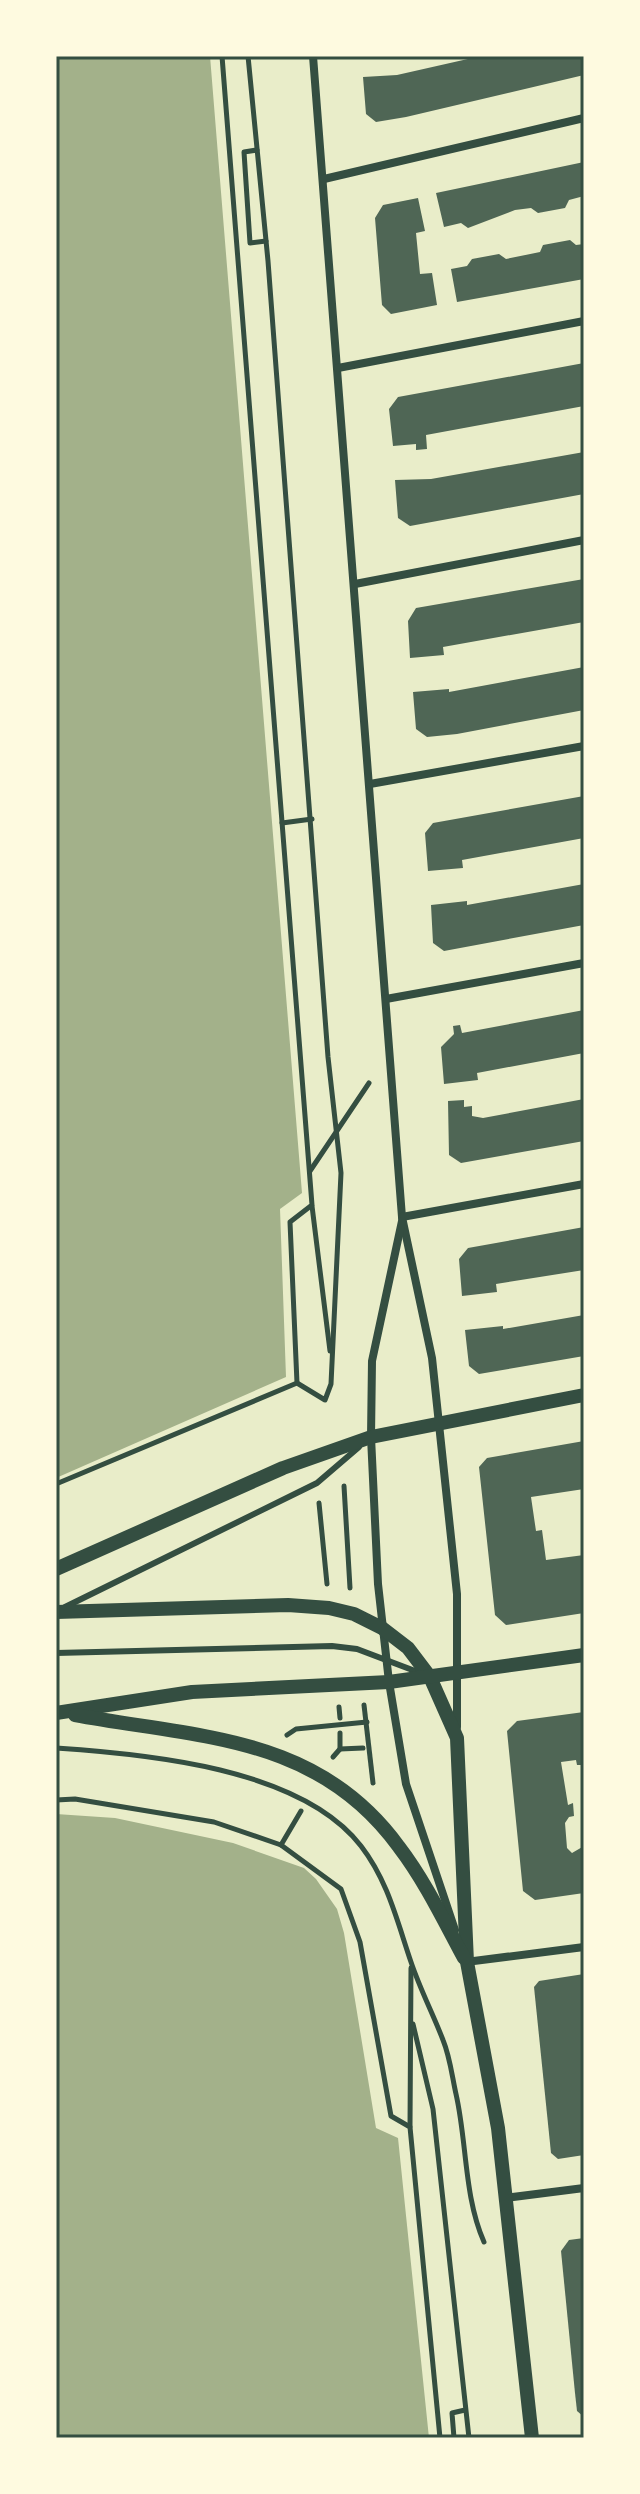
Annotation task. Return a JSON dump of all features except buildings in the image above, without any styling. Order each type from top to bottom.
[{"type":"street","points":[[313,56],[402,1217],[432,1358],[457,1594],[457,1738],[467,1962]]},
{"type":"street","points":[[324,179],[584,118]]},
{"type":"street","points":[[338,368],[584,321]]},
{"type":"street","points":[[355,584],[584,540]]},
{"type":"street","points":[[370,784],[584,746]]},
{"type":"street","points":[[386,999],[584,963]]},
{"type":"street","points":[[402,1217],[584,1184]]},
{"type":"street","points":[[402,1217],[372,1361],[371,1437],[382,1628],[406,1784],[467,1962],[488,2068],[532,2438]]},
{"type":"street","points":[[56,1569],[283,1468],[371,1437],[438,1421],[584,1395]]},
{"type":"street","points":[[56,1611],[288,1605],[329,1608],[354,1614],[382,1628],[408,1648],[430,1677],[457,1738]]},
{"type":"street","points":[[60,1712],[192,1692],[302,1689],[389,1682],[584,1655]]},
{"type":"street","points":[[60,1712],[273,1751],[323,1774],[379,1822],[422,1881],[467,1962]]},
{"type":"street","points":[[467,1962],[584,1947]]},
{"type":"street","points":[[505,2198],[584,2188]]},
{"type":"lane","points":[[56,1611],[317,1483],[371,1437]]},
{"type":"lane","points":[[56,1653],[332,1646],[386,1658],[430,1677]]},
{"type":"path","points":[[222,56],[309,1173],[332,1365]]},
{"type":"path","points":[[248,56],[266,241],[341,1173],[332,1365],[325,1400],[297,1383]]},
{"type":"path","points":[[257,150],[244,152],[250,243],[266,241]]},
{"type":"path","points":[[233,198],[247,196]]},
{"type":"path","points":[[282,823],[312,819]]},
{"type":"path","points":[[309,1173],[390,1052]]},
{"type":"path","points":[[297,1383],[290,1222],[312,1205]]},
{"type":"path","points":[[56,1484],[297,1383]]},
{"type":"path","points":[[318,1494],[327,1584]]},
{"type":"path","points":[[251,1779],[296,1729],[360,1724],[393,1706]]},
{"type":"path","points":[[332,1758],[340,1749],[340,1733]]},
{"type":"path","points":[[56,1748],[121,1752],[251,1779],[303,1801],[333,1818],[352,1836],[388,1890],[411,1963],[445,2044],[460,2112],[476,2224],[488,2252]]},
{"type":"path","points":[[340,1749],[363,1748]]},
{"type":"path","points":[[56,1800],[75,1799],[214,1822],[281,1845],[341,1889],[360,1942],[391,2116],[410,2127]]},
{"type":"path","points":[[281,1845],[301,1811]]},
{"type":"path","points":[[411,1963],[410,2127],[440,2438]]},
{"type":"path","points":[[413,2024],[435,2123],[469,2438]]},
{"type":"path","points":[[454,2438],[452,2413],[466,2410]]},
{"type":"shaded area","points":[[56,56],[210,56],[302,1193],[280,1209],[286,1377],[56,1478]]},
{"type":"shaded area","points":[[56,1814],[115,1818],[233,1843],[304,1868],[316,1879],[337,1909],[344,1933],[376,2128],[398,2138],[429,2438],[56,2438]]}]
